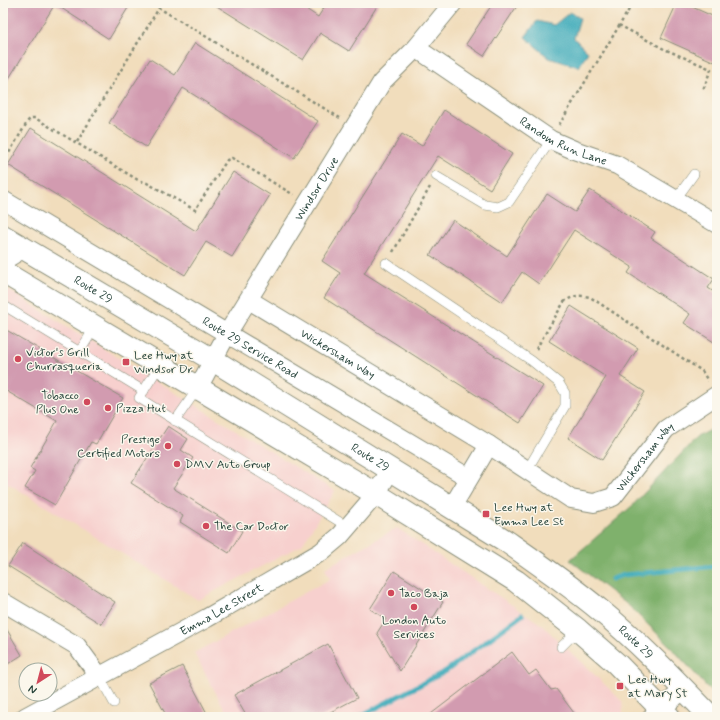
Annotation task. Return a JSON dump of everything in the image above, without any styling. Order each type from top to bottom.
[{"type":"main road","name":"Route 29","points":[[3,236],[213,360],[506,541],[602,612],[684,689],[711,717]]},
{"type":"main road","points":[[3,272],[376,494],[516,581],[578,630],[617,664],[661,714]]},
{"type":"street","name":"Windsor Drive","points":[[198,388],[227,334],[382,82],[416,48],[453,3]]},
{"type":"street","name":"Random Run Lane","points":[[416,48],[551,140],[574,150],[617,165],[717,224]]},
{"type":"street","name":"Route 29 Service Road","points":[[3,200],[469,478]]},
{"type":"street","points":[[3,261],[24,248]]},
{"type":"street","name":"Wickersham Way","points":[[249,300],[489,445],[571,499],[594,503],[613,497],[666,429],[717,395]]},
{"type":"street","points":[[452,507],[489,445]]},
{"type":"street","name":"Emma Lee Street","points":[[25,717],[315,556],[340,536],[348,527],[376,494],[391,469]]},
{"type":"street","points":[[3,602],[77,646],[99,676]]},
{"type":"street","points":[[661,714],[684,689]]},
{"type":"lane","points":[[436,176],[485,205],[498,207],[509,202],[551,140]]},
{"type":"lane","points":[[676,199],[694,174]]},
{"type":"lane","points":[[386,263],[530,360],[559,383],[565,393],[564,406],[527,470]]},
{"type":"lane","points":[[3,305],[144,391]]},
{"type":"lane","points":[[80,351],[95,326]]},
{"type":"lane","points":[[160,365],[139,398],[348,527]]},
{"type":"lane","points":[[175,421],[198,388]]},
{"type":"lane","points":[[561,648],[578,630]]},
{"type":"lane","points":[[99,676],[114,703]]},
{"type":"path","points":[[154,3],[159,8],[332,112],[354,128]]},
{"type":"path","points":[[551,140],[633,3]]},
{"type":"path","points":[[77,142],[159,8]]},
{"type":"path","points":[[619,26],[664,49],[711,69],[703,90]]},
{"type":"path","points":[[3,163],[31,118],[35,118],[138,180],[147,183],[195,210],[227,160],[232,158],[307,204]]},
{"type":"path","points":[[386,263],[436,176]]},
{"type":"path","points":[[530,360],[564,302],[570,298],[580,295],[590,297],[702,370],[717,395]]},
{"type":"shaded area","points":[[3,287],[335,491],[302,545],[198,600],[9,484],[3,488]]},
{"type":"shaded area","points":[[397,528],[542,625],[622,701],[623,714],[621,717],[229,717],[194,653],[330,579],[325,568]]},
{"type":"green space","points":[[717,426],[717,698],[670,646],[628,605],[570,560],[632,506],[697,437]]},
{"type":"water","points":[[570,12],[580,18],[574,38],[588,52],[579,67],[549,58],[525,37],[537,21],[554,25]]},
{"type":"building","points":[[3,3],[131,3],[109,39],[55,4],[3,88]]},
{"type":"building","points":[[212,3],[297,3],[318,17],[327,3],[379,3],[349,51],[320,33],[303,60]]},
{"type":"building","points":[[493,3],[519,3],[484,56],[466,44]]},
{"type":"building","points":[[677,3],[683,3],[717,18],[717,63],[661,38]]},
{"type":"building","points":[[195,43],[318,121],[294,158],[183,88],[146,147],[109,123],[150,59],[175,75]]},
{"type":"building","points":[[444,110],[512,154],[490,189],[438,156],[364,273],[543,386],[520,423],[324,298],[340,273],[322,261],[402,134],[422,146]]},
{"type":"building","points":[[31,128],[196,231],[233,172],[270,195],[232,257],[206,242],[185,275],[8,165]]},
{"type":"building","points":[[590,190],[655,232],[651,238],[714,279],[708,288],[717,294],[717,344],[684,323],[690,314],[628,273],[632,267],[574,230],[539,284],[522,272],[502,302],[430,255],[453,220],[507,256],[547,194],[575,212]]},
{"type":"building","points":[[571,306],[638,348],[620,376],[645,392],[602,460],[568,438],[606,377],[549,341]]},
{"type":"building","points":[[3,328],[123,398],[96,444],[91,442],[55,505],[25,488],[35,471],[30,468],[57,421],[3,389]]},
{"type":"building","points":[[168,426],[188,439],[181,450],[193,458],[173,488],[242,531],[229,553],[180,522],[183,516],[131,483]]},
{"type":"building","points":[[23,543],[115,602],[101,624],[8,566]]},
{"type":"building","points":[[394,571],[443,602],[400,671],[377,633],[386,619],[370,609]]},
{"type":"building","points":[[3,623],[22,655],[3,667]]},
{"type":"building","points":[[328,644],[357,698],[321,717],[247,717],[234,695]]},
{"type":"building","points":[[512,652],[529,675],[536,670],[551,690],[556,689],[577,717],[427,717]]},
{"type":"building","points":[[182,666],[209,717],[167,717],[149,683]]},
{"type":"waterway","points":[[612,579],[623,575],[717,566]]},
{"type":"waterway","points":[[359,717],[446,671],[522,615]]},
{"type":"place","name":"Victor's Grill Churrasqueria","points":[[18,359]]},
{"type":"place","name":"Lee Hwy at Windsor Dr","points":[[126,362]]},
{"type":"place","name":"Tobacco Plus One","points":[[87,402]]},
{"type":"place","name":"Pizza Hut","points":[[108,408]]},
{"type":"place","name":"Prestige Certified Motors","points":[[168,446]]},
{"type":"place","name":"DMV Auto Group","points":[[177,464]]},
{"type":"place","name":"Lee Hwy at Emma Lee St","points":[[486,514]]},
{"type":"place","name":"The Car Doctor","points":[[206,526]]},
{"type":"place","name":"Taco Baja","points":[[391,593]]},
{"type":"place","name":"London Auto Services","points":[[414,607]]},
{"type":"place","name":"Lee Hwy at Mary St","points":[[620,686]]}]
